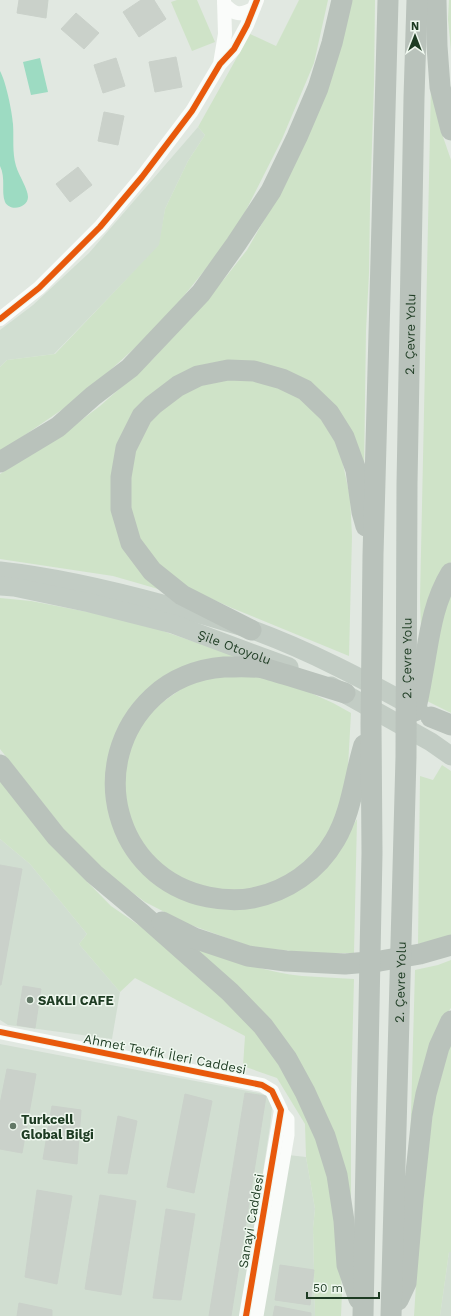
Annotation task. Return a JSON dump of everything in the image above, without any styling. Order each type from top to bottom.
[{"type":"highway","points":[[0,462],[58,427],[92,396],[130,368],[201,293],[271,191],[297,137],[318,88],[332,43],[342,0]]},
{"type":"highway","points":[[363,1314],[372,852],[371,724],[373,555],[388,0]]},
{"type":"highway","name":"2. Çevre Yolu","points":[[391,1316],[406,757],[407,484],[417,0]]},
{"type":"highway","points":[[436,0],[440,87],[451,130]]},
{"type":"highway","points":[[251,630],[182,595],[152,570],[131,543],[121,509],[121,477],[126,448],[142,416],[153,405],[178,386],[198,376],[228,370],[254,371],[282,379],[305,390],[329,413],[344,438],[356,470],[362,512],[373,555]]},
{"type":"highway","name":"Şile Otoyolu","points":[[0,571],[39,575],[122,593],[208,616],[251,630],[308,653],[346,672],[432,717],[451,731]]},
{"type":"highway","points":[[406,757],[422,676],[429,630],[438,601],[451,573]]},
{"type":"highway","name":"Şile Otoyolu","points":[[0,586],[14,587],[90,603],[173,624],[309,674],[345,692],[431,742],[451,756]]},
{"type":"highway","points":[[345,692],[263,668],[237,667],[210,669],[197,672],[181,678],[159,692],[138,714],[129,727],[121,745],[115,770],[114,782],[118,810],[128,835],[143,859],[168,881],[183,890],[210,898],[243,900],[273,893],[288,886],[301,878],[314,867],[335,840],[342,827],[352,797],[358,762],[371,724]]},
{"type":"highway","points":[[432,717],[451,725]]},
{"type":"highway","points":[[0,765],[56,836],[94,874],[230,992],[263,1026],[287,1059],[305,1092],[325,1136],[336,1175],[344,1220],[347,1265],[363,1314]]},
{"type":"highway","points":[[143,915],[163,922],[194,938],[248,956],[286,962],[345,964],[380,961],[420,954],[451,945]]},
{"type":"highway","points":[[391,1316],[406,1283],[413,1193],[426,1094],[439,1047],[451,1021]]},
{"type":"street","points":[[223,1],[231,11],[240,14],[255,3]]},
{"type":"street","points":[[220,64],[225,34],[223,1]]},
{"type":"street","points":[[0,319],[39,288],[100,227],[142,177],[192,111],[220,64],[234,49],[247,25],[255,3]]},
{"type":"street","name":"Ahmet Tevfik İleri Caddesi","points":[[4,1031],[262,1085],[272,1091],[281,1110]]},
{"type":"street","name":"Sanayi Caddesi","points":[[246,1316],[281,1110]]},
{"type":"street","name":"Sanayi Caddesi","points":[[258,1316],[289,1134],[289,1119],[281,1110]]},
{"type":"shaded area","points":[[177,0],[197,0],[215,42],[192,51],[171,2]]},
{"type":"shaded area","points":[[299,0],[328,0],[314,63],[282,139],[234,234],[161,324],[82,396],[0,452],[0,367],[7,360],[55,354],[159,245],[165,209],[188,161],[205,135],[198,127],[250,34],[276,46]]},
{"type":"shaded area","points":[[349,0],[375,0],[369,273],[366,330],[364,472],[347,431],[258,364],[161,389],[113,501],[165,591],[113,576],[0,559],[0,474],[59,437],[100,406],[153,359],[225,278],[247,250],[280,192]]},
{"type":"shaded area","points":[[449,0],[451,0],[451,51],[448,19]]},
{"type":"shaded area","points":[[40,58],[48,92],[31,95],[23,62]]},
{"type":"shaded area","points":[[0,71],[11,112],[17,170],[28,194],[25,204],[14,208],[7,205],[5,202],[3,175],[0,166]]},
{"type":"shaded area","points":[[431,84],[441,131],[451,160],[451,562],[438,583],[421,628],[420,599]]},
{"type":"shaded area","points":[[198,127],[205,135],[188,161],[165,209],[160,245],[54,354],[7,360],[0,367],[0,330],[33,305],[89,253]]},
{"type":"shaded area","points":[[233,376],[268,381],[298,394],[324,419],[340,450],[350,497],[352,536],[349,656],[190,589],[161,568],[142,544],[130,514],[126,490],[135,443],[164,403],[201,384]]},
{"type":"shaded area","points":[[451,586],[451,713],[427,701],[434,649]]},
{"type":"shaded area","points":[[0,598],[31,601],[134,621],[241,658],[130,714],[120,837],[132,862],[162,884],[233,907],[339,848],[357,819],[354,953],[311,953],[252,947],[188,924],[145,902],[109,875],[77,846],[0,749]]},
{"type":"shaded area","points":[[231,673],[273,676],[333,703],[351,713],[347,785],[335,824],[313,857],[285,881],[254,892],[200,888],[162,867],[133,831],[123,800],[129,741],[143,716],[194,680]]},
{"type":"shaded area","points":[[442,765],[451,771],[451,936],[418,944],[420,776],[433,780]]},
{"type":"shaded area","points":[[0,779],[62,856],[111,906],[143,928],[257,1028],[319,1134],[338,1223],[342,1293],[341,1316],[315,1316],[313,1228],[315,1209],[306,1157],[305,1124],[277,1078],[243,1066],[245,1036],[135,978],[120,992],[79,944],[87,934],[30,864],[0,839]]},
{"type":"shaded area","points":[[0,839],[30,864],[87,934],[79,944],[120,992],[112,1039],[8,1025],[0,1020]]},
{"type":"shaded area","points":[[190,945],[245,964],[287,974],[354,979],[351,1094],[351,1210],[311,1088]]},
{"type":"shaded area","points":[[451,960],[451,1008],[448,1012],[410,1151],[415,970],[438,965]]},
{"type":"shaded area","points":[[451,1041],[451,1252],[449,1252],[440,1316],[414,1316],[418,1253],[430,1132],[435,1099]]},
{"type":"shaded area","points":[[0,1044],[259,1093],[268,1096],[272,1108],[270,1126],[241,1316],[0,1316]]},
{"type":"shaded area","points":[[288,1155],[306,1157],[315,1209],[313,1228],[315,1316],[261,1316]]},
{"type":"shaded area","points":[[449,1252],[451,1252],[451,1316],[440,1316]]},
{"type":"building","points":[[19,0],[48,0],[46,18],[17,13]]},
{"type":"building","points":[[141,0],[154,0],[166,19],[139,37],[123,12]]},
{"type":"building","points":[[76,13],[99,33],[84,49],[61,29]]},
{"type":"building","points":[[176,57],[182,87],[155,92],[149,62]]},
{"type":"building","points":[[116,58],[125,86],[103,93],[94,65]]},
{"type":"building","points":[[104,112],[124,116],[118,145],[98,141]]},
{"type":"building","points":[[78,167],[92,185],[70,202],[56,184]]},
{"type":"building","points":[[0,865],[22,869],[1,985],[0,985]]},
{"type":"building","name":"SAKLI CAFE","points":[[23,986],[41,989],[35,1028],[17,1025]]},
{"type":"building","name":"Turkcell Global Bilgi","points":[[7,1069],[36,1074],[22,1153],[0,1149],[0,1104]]},
{"type":"building","points":[[245,1093],[266,1096],[231,1316],[209,1316]]},
{"type":"building","points":[[185,1094],[212,1101],[194,1193],[167,1187]]},
{"type":"building","points":[[52,1106],[81,1110],[77,1164],[43,1159]]},
{"type":"building","points":[[118,1116],[137,1121],[127,1174],[108,1173]]},
{"type":"building","points":[[37,1190],[72,1196],[57,1284],[25,1277]]},
{"type":"building","points":[[100,1195],[136,1201],[121,1295],[85,1289]]},
{"type":"building","points":[[166,1209],[195,1214],[181,1300],[153,1298]]},
{"type":"building","points":[[280,1265],[314,1270],[310,1305],[275,1300]]},
{"type":"building","points":[[19,1303],[52,1310],[52,1316],[17,1316]]},
{"type":"building","points":[[275,1306],[311,1313],[311,1316],[273,1316]]},
{"type":"cycle path","points":[[0,319],[39,288],[100,227],[142,177],[192,111],[220,64],[234,49],[247,25],[257,0]]},
{"type":"cycle path","points":[[0,1032],[262,1085],[272,1091],[281,1110],[246,1316]]},
{"type":"place","name":"SAKLI CAFE","points":[[30,1000]]},
{"type":"place","name":"Turkcell Global Bilgi","points":[[13,1126]]}]
